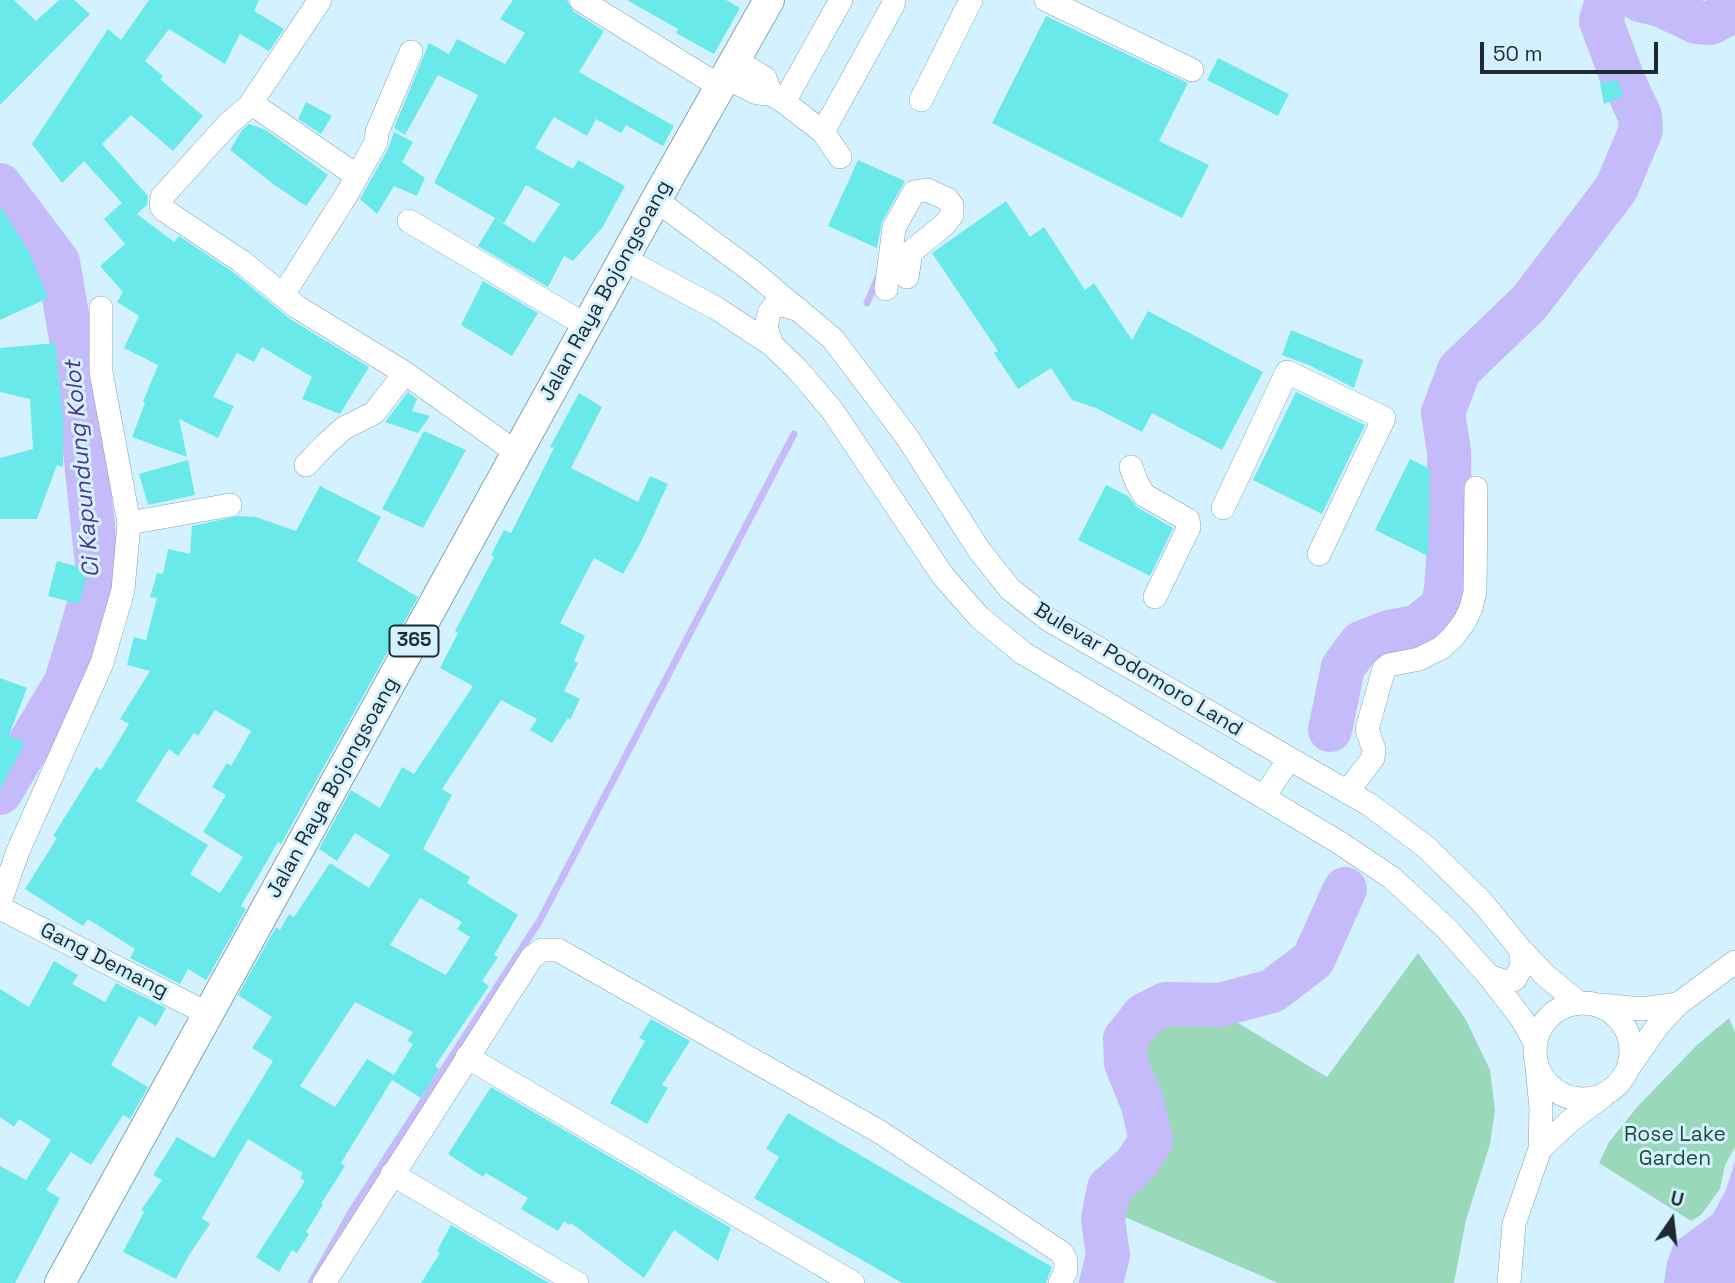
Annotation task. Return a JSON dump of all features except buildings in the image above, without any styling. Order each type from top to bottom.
[{"type":"main road","name":"Jalan Raya Bojongsoang","points":[[60,1283],[656,200],[769,0]]},
{"type":"street","points":[[320,0],[251,103],[228,124],[160,201],[164,210],[240,261],[297,307],[405,373],[517,453]]},
{"type":"street","points":[[581,0],[726,74],[765,78],[778,98],[823,132],[840,157]]},
{"type":"street","points":[[778,98],[841,0]]},
{"type":"street","points":[[823,132],[894,0]]},
{"type":"street","points":[[921,100],[971,0]]},
{"type":"street","points":[[1046,0],[1192,70]]},
{"type":"street","points":[[283,295],[376,142],[377,132],[411,52]]},
{"type":"street","points":[[251,103],[357,176]]},
{"type":"street","points":[[886,289],[894,229],[914,192],[928,190],[947,199],[952,205],[952,215],[911,252],[906,277]]},
{"type":"street","name":"Bulevar Podomoro Land","points":[[656,200],[753,272],[833,339],[907,436],[979,550],[1010,589],[1049,620],[1370,805],[1426,847],[1482,902],[1521,950],[1566,994],[1587,1004]]},
{"type":"street","points":[[409,220],[587,326]]},
{"type":"street","name":"Bulevar Podomoro Land","points":[[624,259],[712,306],[772,345],[797,369],[832,410],[943,576],[979,618],[1023,653],[1340,843],[1392,878],[1447,929],[1489,976],[1522,1019],[1536,1050]]},
{"type":"street","points":[[772,345],[766,327],[769,313],[774,306],[783,305],[799,310]]},
{"type":"street","points":[[0,902],[22,840],[102,663],[123,590],[130,523],[101,372],[101,308]]},
{"type":"street","points":[[1223,508],[1287,372],[1384,418],[1319,554]]},
{"type":"street","points":[[306,465],[344,428],[374,413],[405,373]]},
{"type":"street","points":[[1131,467],[1144,495],[1188,520],[1189,527],[1155,597]]},
{"type":"street","points":[[1347,792],[1373,758],[1374,750],[1367,729],[1368,718],[1384,669],[1389,665],[1419,659],[1441,648],[1465,621],[1471,608],[1475,592],[1476,488]]},
{"type":"street","points":[[130,523],[230,505]]},
{"type":"street","points":[[1264,797],[1289,758]]},
{"type":"street","name":"Gang Demang","points":[[0,908],[208,1014]]},
{"type":"street","points":[[324,1283],[532,957],[542,950],[558,950],[903,1147],[1062,1253],[1066,1261],[1066,1271],[1060,1283]]},
{"type":"street","points":[[1489,976],[1506,982],[1515,979],[1521,968],[1521,950]]},
{"type":"street","points":[[1540,1149],[1620,1081],[1659,1024],[1678,1004],[1735,962]]},
{"type":"street","points":[[1587,1004],[1609,1011],[1622,1022],[1630,1044],[1629,1067]]},
{"type":"street","points":[[1508,1283],[1514,1224],[1540,1149],[1541,1108],[1536,1050],[1541,1028],[1550,1016],[1563,1007],[1587,1004],[1642,1009],[1678,1004]]},
{"type":"street","points":[[1536,1050],[1541,1073],[1550,1086],[1563,1094],[1594,1098],[1609,1092]]},
{"type":"street","points":[[467,1057],[853,1283]]},
{"type":"street","points":[[392,1174],[577,1283]]},
{"type":"green space","points":[[1418,953],[1465,1018],[1490,1070],[1495,1110],[1490,1144],[1466,1220],[1454,1283],[1278,1283],[1120,1215],[1110,1226],[1113,1200],[1124,1185],[1150,1165],[1160,1137],[1159,1112],[1142,1085],[1132,1051],[1138,1030],[1155,1018],[1190,1010],[1220,1012],[1327,1077]]},
{"type":"green space","name":"Rose Lake Garden","points":[[1729,1018],[1735,1032],[1735,1147],[1725,1165],[1720,1189],[1701,1215],[1691,1221],[1599,1163],[1609,1142],[1638,1106],[1697,1045]]},
{"type":"shaded area","points":[[1735,1161],[1735,1283],[1664,1283],[1667,1262],[1674,1243],[1713,1214],[1726,1190]]},
{"type":"waterway","points":[[1330,730],[1343,667],[1361,643],[1389,632],[1417,627],[1442,607],[1446,590],[1450,528],[1449,451],[1443,413],[1459,370],[1529,303],[1616,189],[1641,130],[1640,116],[1601,21],[1607,0]]},
{"type":"waterway","points":[[1640,0],[1661,5],[1697,22],[1710,23],[1726,15],[1733,0]]},
{"type":"waterway","name":"Ci Kapundung Kolot","points":[[0,185],[58,262],[77,374],[98,575],[66,682],[0,793]]},
{"type":"waterway","points":[[867,303],[878,277]]},
{"type":"waterway","points":[[311,1283],[351,1212],[539,922],[794,434]]},
{"type":"waterway","points":[[1101,1283],[1108,1256],[1103,1219],[1109,1188],[1135,1165],[1151,1141],[1143,1105],[1126,1063],[1125,1039],[1144,1015],[1166,1004],[1220,1005],[1272,991],[1313,960],[1345,889]]}]
